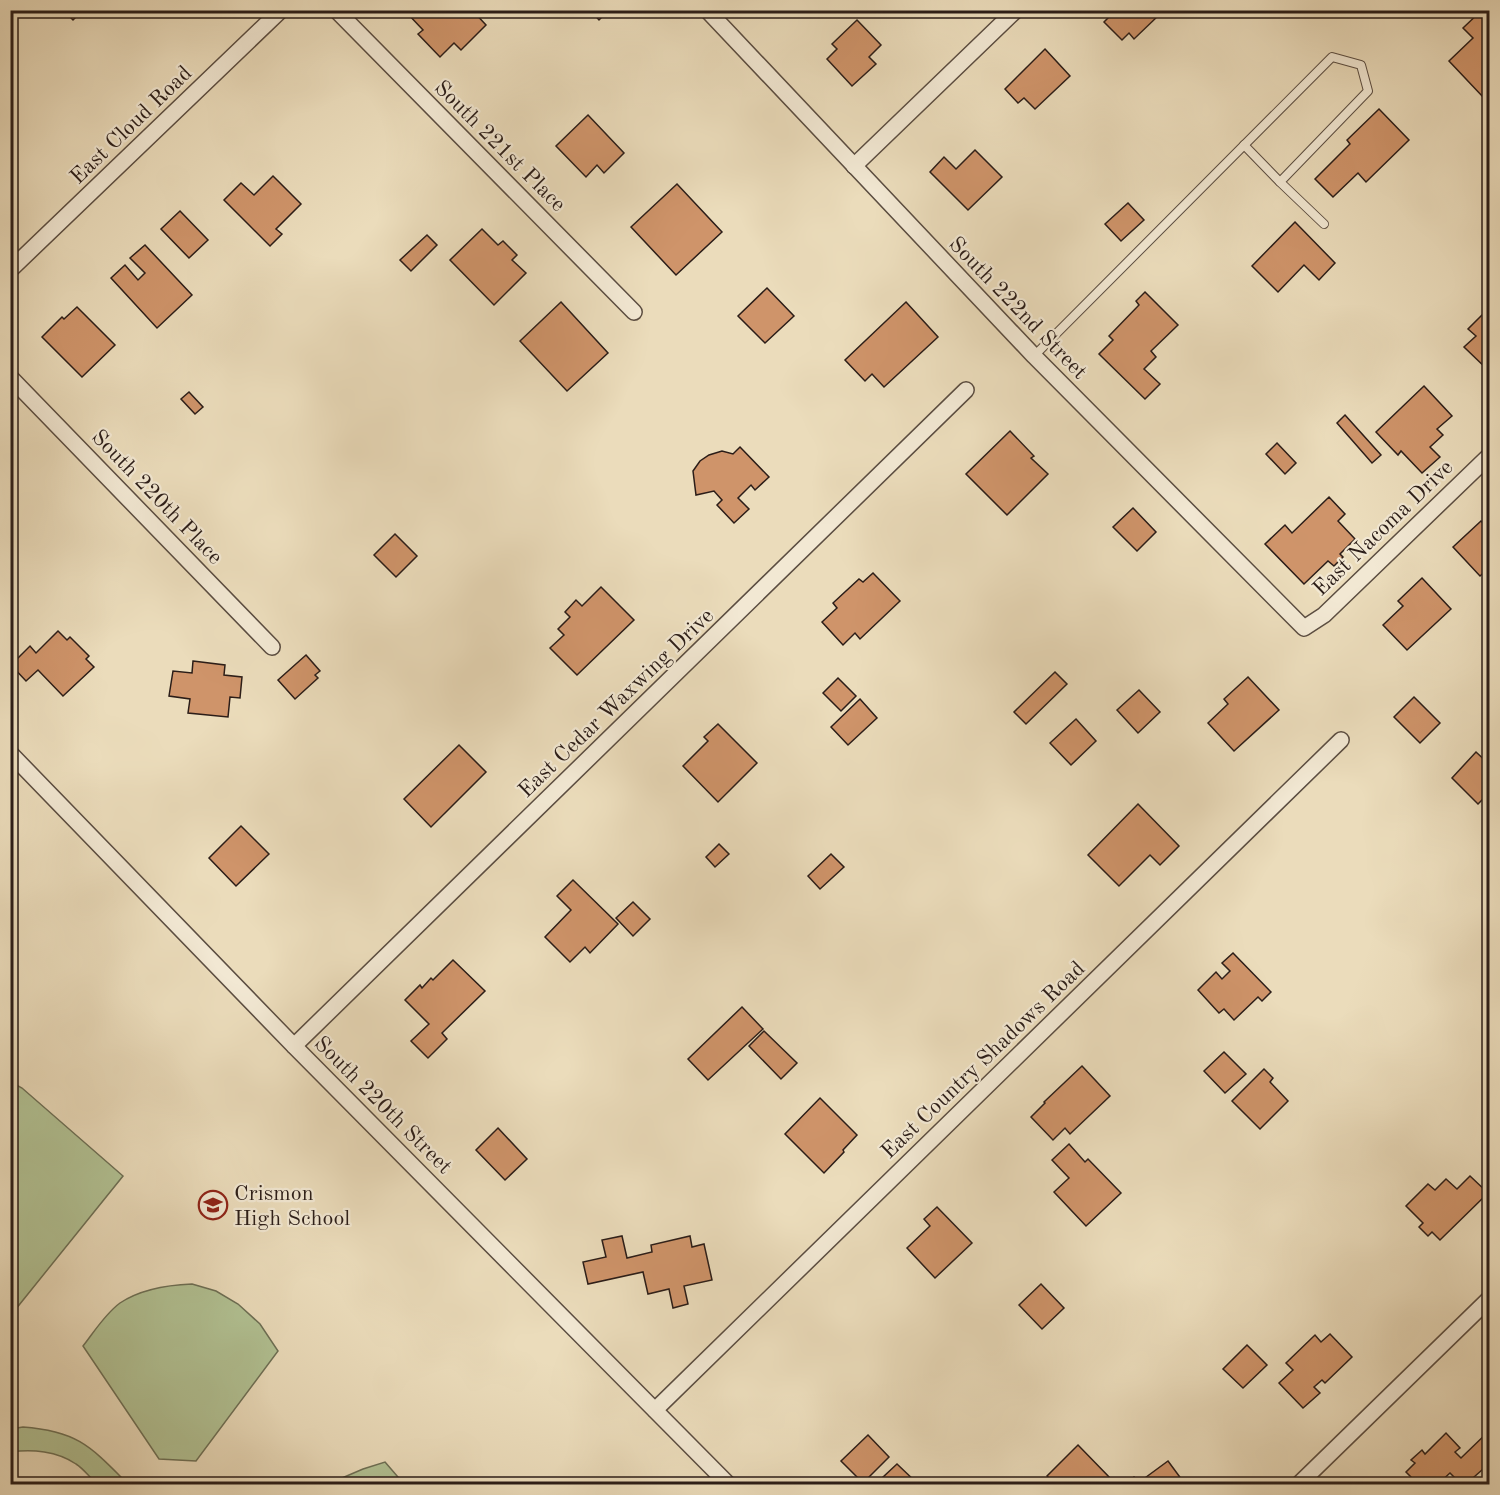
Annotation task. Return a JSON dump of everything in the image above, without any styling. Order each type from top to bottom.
[{"type":"street","name":"East Cloud Road","points":[[10,270],[281,10]]},
{"type":"street","name":"South 221st Place","points":[[336,10],[634,312]]},
{"type":"street","name":"South 222nd Street","points":[[707,10],[1034,356],[1304,628]]},
{"type":"street","points":[[854,166],[1016,10]]},
{"type":"street","name":"South 220th Place","points":[[10,377],[272,647]]},
{"type":"street","name":"East Cedar Waxwing Drive","points":[[294,1046],[966,390]]},
{"type":"street","name":"East Nacoma Drive","points":[[1304,628],[1324,615],[1490,455]]},
{"type":"street","name":"East Country Shadows Road","points":[[655,1410],[1341,740]]},
{"type":"street","name":"South 220th Street","points":[[10,753],[294,1046],[728,1485]]},
{"type":"street","points":[[1299,1485],[1490,1298]]},
{"type":"lane","points":[[1034,356],[1332,57],[1360,65],[1368,91],[1280,182]]},
{"type":"lane","points":[[1245,145],[1324,224]]},
{"type":"green space","points":[[11,1082],[22,1088],[123,1176],[11,1315]]},
{"type":"green space","points":[[192,1284],[216,1291],[238,1304],[260,1324],[278,1351],[196,1461],[159,1459],[83,1346],[109,1312],[128,1298],[154,1289]]},
{"type":"green space","points":[[23,1427],[57,1432],[71,1437],[104,1460],[128,1484],[97,1484],[82,1468],[61,1456],[36,1451],[11,1452],[11,1429]]},
{"type":"green space","points":[[385,1462],[404,1484],[328,1484],[363,1469]]},
{"type":"building","points":[[63,10],[83,10],[73,20]]},
{"type":"building","points":[[410,10],[472,10],[486,25],[461,50],[454,43],[440,57],[418,34],[423,30],[407,13]]},
{"type":"building","points":[[590,10],[609,10],[599,20]]},
{"type":"building","points":[[1116,10],[1154,10],[1159,15],[1134,39],[1129,33],[1122,40],[1104,22]]},
{"type":"building","points":[[1482,10],[1490,10],[1490,91],[1483,97],[1449,61],[1473,38],[1463,28]]},
{"type":"building","points":[[857,20],[881,45],[869,57],[876,64],[852,86],[827,59],[837,49],[832,44]]},
{"type":"building","points":[[1045,49],[1070,76],[1035,109],[1024,98],[1018,103],[1005,89]]},
{"type":"building","points":[[1379,109],[1409,140],[1366,182],[1358,173],[1333,197],[1315,179],[1350,144],[1347,140]]},
{"type":"building","points":[[588,115],[624,153],[604,173],[597,165],[586,177],[556,146]]},
{"type":"building","points":[[975,150],[1002,177],[968,210],[930,172],[944,157],[956,169]]},
{"type":"building","points":[[273,176],[301,204],[276,229],[282,234],[270,246],[224,200],[241,183],[254,195]]},
{"type":"building","points":[[677,184],[722,232],[676,275],[631,227]]},
{"type":"building","points":[[1128,203],[1144,220],[1121,241],[1105,224]]},
{"type":"building","points":[[180,211],[208,240],[189,258],[161,229]]},
{"type":"building","points":[[1295,222],[1335,263],[1319,280],[1304,265],[1278,292],[1252,266]]},
{"type":"building","points":[[482,229],[498,245],[503,241],[517,255],[512,260],[526,273],[494,305],[450,260]]},
{"type":"building","points":[[427,235],[437,245],[411,271],[400,260]]},
{"type":"building","points":[[145,245],[192,295],[157,328],[111,278],[125,265],[138,280],[145,273],[130,258]]},
{"type":"building","points":[[767,288],[794,316],[765,343],[738,316]]},
{"type":"building","points":[[1145,292],[1178,325],[1151,351],[1156,357],[1144,369],[1160,384],[1145,399],[1099,354],[1113,340],[1109,336],[1139,305],[1136,301]]},
{"type":"building","points":[[561,302],[608,353],[567,391],[520,341]]},
{"type":"building","points":[[906,302],[938,337],[884,387],[872,374],[865,381],[845,360]]},
{"type":"building","points":[[77,307],[115,345],[82,377],[42,337],[62,317],[64,319]]},
{"type":"building","points":[[1484,313],[1490,318],[1489,371],[1464,347],[1476,336],[1468,329]]},
{"type":"building","points":[[1424,386],[1452,416],[1437,429],[1443,435],[1430,447],[1440,457],[1422,473],[1401,451],[1398,455],[1376,432]]},
{"type":"building","points":[[189,392],[203,407],[195,414],[181,399]]},
{"type":"building","points":[[1345,415],[1381,455],[1372,463],[1337,423]]},
{"type":"building","points":[[1010,431],[1034,456],[1031,458],[1048,474],[1007,515],[966,474]]},
{"type":"building","points":[[1277,443],[1296,463],[1285,474],[1266,454]]},
{"type":"building","points":[[740,447],[769,477],[755,490],[751,485],[738,498],[749,509],[734,523],[717,505],[722,500],[714,491],[696,495],[693,471],[700,461],[709,455],[722,451],[733,454]]},
{"type":"building","points":[[1329,497],[1345,514],[1338,521],[1355,539],[1340,554],[1343,557],[1334,566],[1328,561],[1304,584],[1265,544],[1285,525],[1292,533]]},
{"type":"building","points":[[1133,508],[1156,532],[1137,551],[1113,527]]},
{"type":"building","points":[[1490,520],[1490,567],[1480,576],[1453,547],[1481,521],[1485,525]]},
{"type":"building","points":[[395,534],[417,556],[396,577],[374,555]]},
{"type":"building","points":[[873,573],[900,601],[860,639],[855,633],[843,645],[822,622],[837,608],[833,603],[859,579],[863,582]]},
{"type":"building","points":[[1422,578],[1451,609],[1407,650],[1383,625],[1403,606],[1398,601]]},
{"type":"building","points":[[601,587],[634,620],[577,675],[550,648],[564,635],[558,629],[570,617],[565,612],[576,600],[582,606]]},
{"type":"building","points":[[58,631],[67,640],[70,637],[89,656],[86,659],[94,667],[63,696],[38,670],[26,681],[11,665],[30,646],[36,653]]},
{"type":"building","points":[[306,655],[320,671],[315,675],[318,678],[295,699],[278,680]]},
{"type":"building","points":[[193,661],[225,665],[224,675],[242,677],[240,698],[230,697],[228,717],[188,713],[190,699],[169,696],[173,671],[192,673]]},
{"type":"building","points":[[1055,672],[1067,684],[1026,724],[1014,712]]},
{"type":"building","points":[[1248,677],[1279,710],[1234,751],[1208,723],[1228,704],[1224,699]]},
{"type":"building","points":[[838,678],[856,696],[841,711],[823,693]]},
{"type":"building","points":[[1139,690],[1160,712],[1138,733],[1117,710]]},
{"type":"building","points":[[1414,697],[1440,723],[1420,743],[1394,717]]},
{"type":"building","points":[[860,699],[877,718],[848,745],[831,727]]},
{"type":"building","points":[[1076,719],[1096,741],[1071,765],[1050,743]]},
{"type":"building","points":[[718,724],[757,763],[718,802],[683,766],[708,741],[704,737]]},
{"type":"building","points":[[459,745],[486,772],[431,827],[404,799]]},
{"type":"building","points":[[1476,752],[1490,765],[1490,792],[1478,804],[1452,778]]},
{"type":"building","points":[[1138,804],[1179,846],[1160,865],[1150,855],[1119,886],[1088,855]]},
{"type":"building","points":[[241,826],[269,854],[236,886],[209,858]]},
{"type":"building","points":[[719,844],[729,854],[715,867],[706,857]]},
{"type":"building","points":[[831,854],[844,867],[820,889],[808,876]]},
{"type":"building","points":[[573,880],[618,924],[590,953],[585,947],[570,962],[545,937],[571,910],[557,896]]},
{"type":"building","points":[[633,902],[650,919],[633,936],[616,918]]},
{"type":"building","points":[[1233,953],[1271,992],[1262,1001],[1258,997],[1234,1020],[1224,1009],[1219,1013],[1198,990],[1216,972],[1222,979],[1230,971],[1222,963]]},
{"type":"building","points":[[453,960],[485,991],[442,1033],[447,1039],[428,1058],[411,1041],[429,1024],[405,1000],[420,985],[422,988],[431,978],[433,980]]},
{"type":"building","points":[[742,1007],[763,1029],[708,1080],[688,1059]]},
{"type":"building","points":[[764,1031],[797,1063],[781,1079],[749,1046]]},
{"type":"building","points":[[1224,1052],[1246,1074],[1225,1093],[1204,1071]]},
{"type":"building","points":[[1082,1066],[1110,1096],[1070,1134],[1065,1128],[1053,1140],[1031,1117]]},
{"type":"building","points":[[1264,1069],[1273,1078],[1270,1082],[1288,1101],[1260,1129],[1232,1101]]},
{"type":"building","points":[[820,1098],[857,1135],[824,1173],[785,1134]]},
{"type":"building","points":[[498,1128],[527,1159],[505,1180],[476,1150]]},
{"type":"building","points":[[1069,1144],[1085,1162],[1088,1159],[1121,1193],[1086,1226],[1054,1192],[1069,1178],[1052,1160]]},
{"type":"building","points":[[1470,1176],[1488,1193],[1440,1240],[1432,1232],[1428,1236],[1419,1227],[1423,1223],[1406,1206],[1428,1184],[1435,1190],[1446,1179],[1457,1189]]},
{"type":"building","points":[[937,1207],[972,1243],[935,1278],[907,1248],[930,1226],[924,1219]]},
{"type":"building","points":[[622,1236],[627,1258],[652,1252],[651,1245],[690,1236],[692,1247],[704,1244],[712,1280],[684,1286],[688,1304],[673,1308],[669,1289],[648,1294],[643,1272],[588,1284],[583,1262],[606,1257],[602,1240]]},
{"type":"building","points":[[1041,1284],[1064,1308],[1042,1329],[1019,1305]]},
{"type":"building","points":[[1330,1334],[1352,1357],[1325,1383],[1322,1380],[1314,1387],[1320,1393],[1303,1408],[1279,1383],[1293,1370],[1286,1363],[1315,1335],[1321,1342]]},
{"type":"building","points":[[1247,1345],[1267,1365],[1243,1388],[1223,1369]]},
{"type":"building","points":[[1490,1430],[1490,1463],[1474,1477],[1476,1479],[1470,1484],[1461,1484],[1450,1473],[1438,1484],[1418,1484],[1406,1472],[1415,1463],[1411,1460],[1422,1450],[1425,1454],[1446,1433],[1460,1448],[1455,1452],[1461,1458]]},
{"type":"building","points":[[868,1435],[889,1457],[863,1483],[841,1461]]},
{"type":"building","points":[[1078,1445],[1111,1479],[1105,1484],[1055,1484],[1047,1476]]},
{"type":"building","points":[[1168,1461],[1185,1484],[1124,1484],[1134,1477],[1138,1483]]},
{"type":"building","points":[[897,1464],[918,1484],[889,1484],[882,1478]]},
{"type":"place","name":"Crismon High School","points":[[213,1205]]}]
